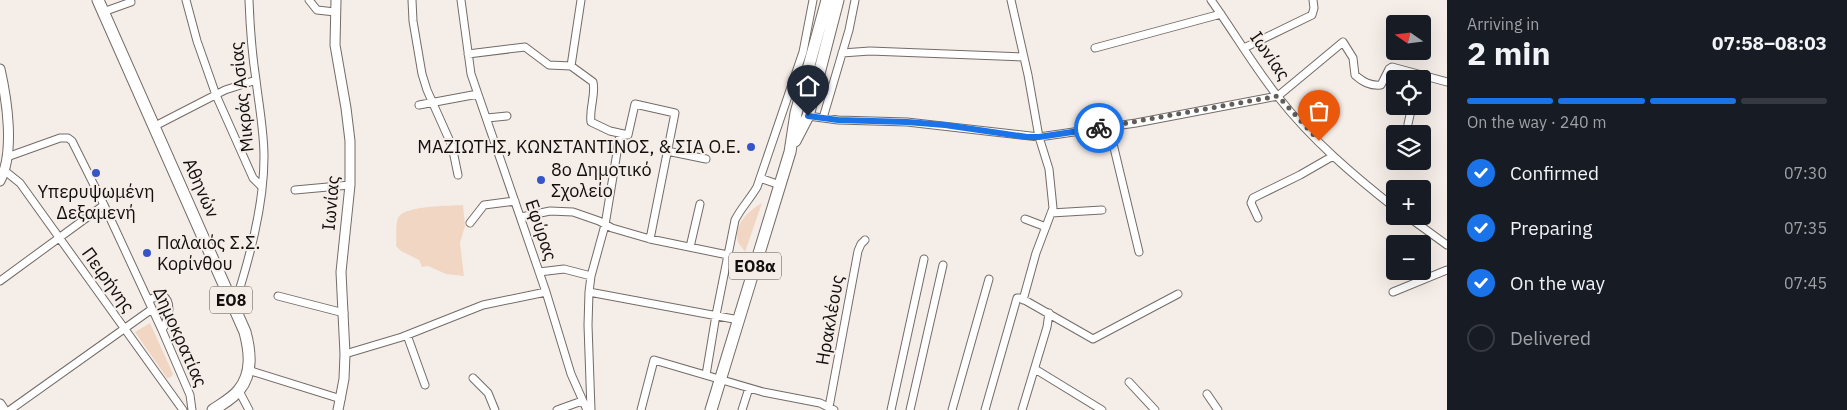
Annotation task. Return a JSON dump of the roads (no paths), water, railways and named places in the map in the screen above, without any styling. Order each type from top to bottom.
[{"type":"main road","name":"Αθηνών","points":[[98,0],[245,332],[250,358],[248,370],[239,391]]},
{"type":"main road","name":"ΕΟ8α","points":[[711,410],[790,152],[808,53],[826,0]]},
{"type":"main road","name":"ΕΟ8α","points":[[790,152],[808,116],[838,0]]},
{"type":"main road","points":[[213,410],[239,391]]},
{"type":"street","points":[[186,0],[197,42],[216,95],[253,178],[261,186]]},
{"type":"street","name":"Μικράς Ασίας","points":[[234,307],[246,271],[257,221],[264,158],[262,119],[250,36],[249,0]]},
{"type":"street","points":[[309,0],[317,10],[335,12]]},
{"type":"street","name":"Ιωνίας","points":[[336,0],[335,45],[350,141],[350,185],[342,272],[344,379],[338,410]]},
{"type":"street","points":[[412,0],[419,58],[427,90],[434,102],[452,146],[458,175]]},
{"type":"street","name":"Εφύρας","points":[[461,0],[471,74],[521,216],[571,374],[582,401],[589,410]]},
{"type":"street","points":[[571,66],[581,0]]},
{"type":"street","points":[[706,375],[735,220],[739,211],[751,199],[808,53],[813,0]]},
{"type":"street","points":[[823,118],[856,0]]},
{"type":"street","points":[[985,410],[1020,299],[1053,208],[1050,169],[1039,137],[1011,0]]},
{"type":"street","name":"Ιωνίας","points":[[1211,0],[1278,96],[1333,156],[1386,200]]},
{"type":"street","points":[[1244,48],[1312,15],[1314,8],[1313,0]]},
{"type":"street","points":[[103,12],[131,2]]},
{"type":"street","points":[[1095,48],[1221,14]]},
{"type":"street","points":[[808,116],[838,120],[907,122],[1039,137],[1109,127],[1278,96],[1343,42],[1353,58],[1355,75],[1362,81],[1373,86],[1381,85],[1386,74]]},
{"type":"street","points":[[468,54],[526,47],[549,65],[571,66],[593,82],[591,122],[596,126],[620,134],[628,135],[635,104],[675,113],[650,239]]},
{"type":"street","points":[[842,53],[870,50],[1024,57]]},
{"type":"street","points":[[1388,70],[1392,67],[1400,70]]},
{"type":"street","points":[[0,69],[6,110],[7,157],[5,171],[0,181]]},
{"type":"street","points":[[1431,79],[1447,82]]},
{"type":"street","points":[[155,126],[225,90],[256,80]]},
{"type":"street","points":[[419,105],[478,94]]},
{"type":"street","points":[[1408,124],[1410,115]]},
{"type":"street","points":[[487,118],[507,116]]},
{"type":"street","points":[[1109,127],[1139,252]]},
{"type":"street","points":[[589,410],[589,292],[591,276],[605,225],[620,134]]},
{"type":"street","name":"Δημοκρατίας","points":[[7,157],[60,138],[68,138],[72,141],[162,330],[190,395],[192,410]]},
{"type":"street","points":[[667,151],[706,159]]},
{"type":"street","points":[[1258,218],[1250,203],[1253,198],[1333,156]]},
{"type":"street","name":"Πειρήνης","points":[[5,171],[20,183],[183,410]]},
{"type":"street","points":[[760,178],[780,185]]},
{"type":"street","points":[[295,190],[350,185]]},
{"type":"street","points":[[470,223],[484,205],[515,201]]},
{"type":"street","points":[[690,247],[700,204]]},
{"type":"street","points":[[0,281],[104,205]]},
{"type":"street","points":[[1051,213],[1102,210]]},
{"type":"street","points":[[521,216],[561,211],[573,212],[620,231],[756,261]]},
{"type":"street","points":[[1025,219],[1046,227]]},
{"type":"street","points":[[1419,225],[1447,245]]},
{"type":"street","name":"Ηρακλέους","points":[[832,409],[858,251],[865,240]]},
{"type":"street","points":[[891,410],[924,258]]},
{"type":"street","points":[[910,410],[943,265]]},
{"type":"street","points":[[539,272],[564,269],[591,276]]},
{"type":"street","points":[[1393,292],[1447,270]]},
{"type":"street","points":[[952,410],[989,279]]},
{"type":"street","points":[[345,354],[407,335],[483,305],[546,292]]},
{"type":"street","points":[[589,292],[739,320]]},
{"type":"street","points":[[1020,299],[1093,339],[1178,294]]},
{"type":"street","points":[[148,300],[162,295],[168,301],[167,321],[162,330]]},
{"type":"street","points":[[278,296],[344,313]]},
{"type":"street","points":[[10,410],[152,309]]},
{"type":"street","points":[[1022,410],[1047,327],[1049,314]]},
{"type":"street","points":[[407,335],[425,385]]},
{"type":"street","points":[[641,410],[654,360],[781,397],[810,400],[832,409]]},
{"type":"street","points":[[1035,369],[1102,410]]},
{"type":"street","points":[[248,370],[341,399]]},
{"type":"street","points":[[473,378],[488,393],[495,410]]},
{"type":"street","points":[[1129,382],[1155,410]]},
{"type":"street","points":[[742,410],[749,388]]},
{"type":"street","points":[[239,391],[249,410]]},
{"type":"street","points":[[1207,394],[1218,410]]},
{"type":"street","points":[[557,410],[582,401]]},
{"type":"street","points":[[0,404],[4,410]]},
{"type":"place","name":"ΜΑΖΙΩΤΗΣ, ΚΩΝΣΤΑΝΤΙΝΟΣ, & ΣΙΑ Ο.Ε.","points":[[751,147]]},
{"type":"place","name":"Υπερυψωμένη Δεξαμενή","points":[[96,173]]},
{"type":"place","name":"8ο Δημοτικό Σχολείο","points":[[541,180]]},
{"type":"place","name":"Παλαιός Σ.Σ. Κορίνθου","points":[[147,253]]}]
